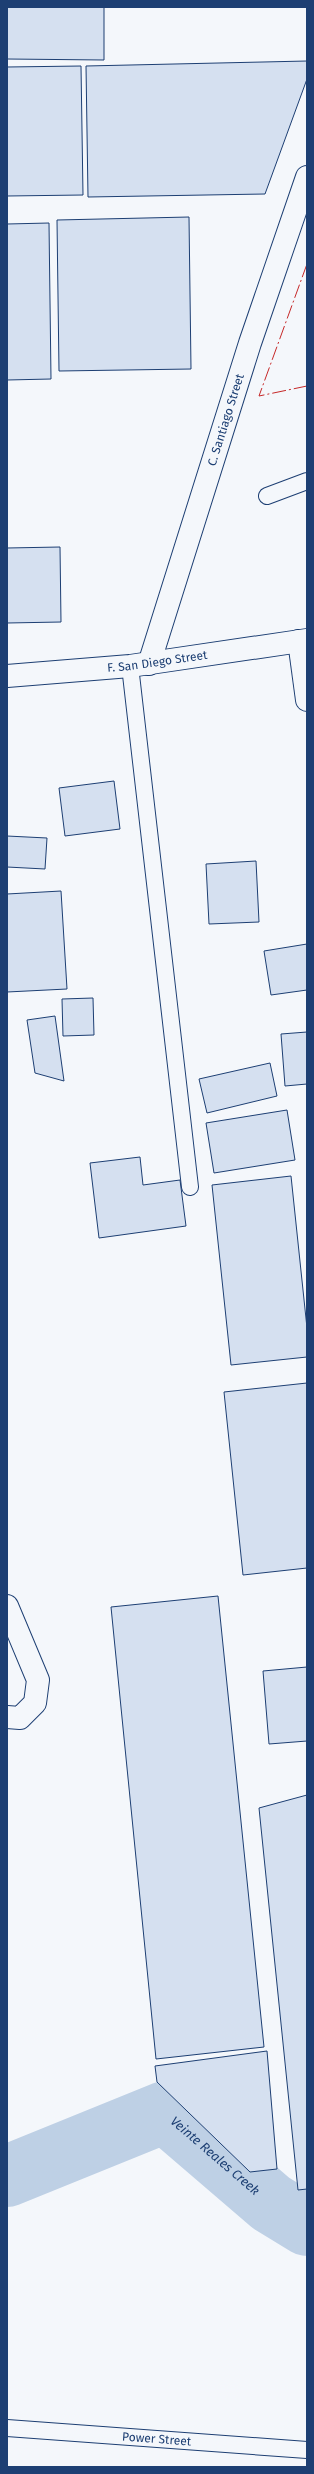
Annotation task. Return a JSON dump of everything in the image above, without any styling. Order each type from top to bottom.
[{"type":"street","name":"C. Santiago Street","points":[[139,665],[307,177]]},
{"type":"street","name":"F. San Diego Street","points":[[7,676],[139,665],[303,641]]},
{"type":"street","points":[[303,641],[307,700]]},
{"type":"street","points":[[7,1606],[38,1680],[36,1703],[20,1718],[7,1717]]},
{"type":"lane","points":[[267,496],[307,481]]},
{"type":"lane","points":[[139,665],[190,1187]]},
{"type":"lane","name":"Power Street","points":[[7,2428],[307,2450]]},
{"type":"building","points":[[7,7],[104,7],[104,60],[7,59]]},
{"type":"building","points":[[307,61],[307,79],[265,194],[88,197],[86,66]]},
{"type":"building","points":[[81,66],[83,195],[7,196],[7,67]]},
{"type":"building","points":[[189,217],[191,369],[59,371],[57,220]]},
{"type":"building","points":[[49,223],[51,379],[7,380],[7,224]]},
{"type":"building","points":[[60,547],[61,622],[7,623],[7,548]]},
{"type":"building","points":[[114,781],[120,829],[65,836],[59,788]]},
{"type":"building","points":[[7,836],[47,838],[45,869],[7,867]]},
{"type":"building","points":[[256,861],[259,922],[209,924],[206,864]]},
{"type":"building","points":[[61,891],[67,989],[7,992],[7,894]]},
{"type":"building","points":[[307,944],[307,990],[271,995],[264,951]]},
{"type":"building","points":[[93,998],[94,1035],[63,1036],[62,999]]},
{"type":"building","points":[[55,1016],[64,1081],[35,1073],[27,1020]]},
{"type":"building","points":[[307,1032],[307,1084],[285,1086],[281,1034]]},
{"type":"building","points":[[270,1063],[277,1096],[207,1113],[199,1079]]},
{"type":"building","points":[[287,1110],[295,1160],[214,1173],[206,1123]]},
{"type":"building","points":[[140,1157],[143,1185],[180,1180],[186,1226],[99,1238],[90,1163]]},
{"type":"building","points":[[291,1176],[307,1328],[307,1357],[231,1365],[212,1185]]},
{"type":"building","points":[[307,1383],[307,1568],[243,1575],[224,1392]]},
{"type":"building","points":[[218,1596],[264,2047],[156,2059],[111,1607]]},
{"type":"building","points":[[307,1667],[307,1741],[269,1744],[263,1671]]},
{"type":"building","points":[[307,1795],[307,2189],[298,2190],[259,1808]]},
{"type":"building","points":[[267,2051],[277,2169],[250,2172],[157,2082],[155,2066]]},
{"type":"waterway","name":"Veinte Reales Creek","points":[[7,2176],[165,2112],[271,2203],[307,2225]]},
{"type":"power","points":[[307,264],[259,396],[307,386]]}]
